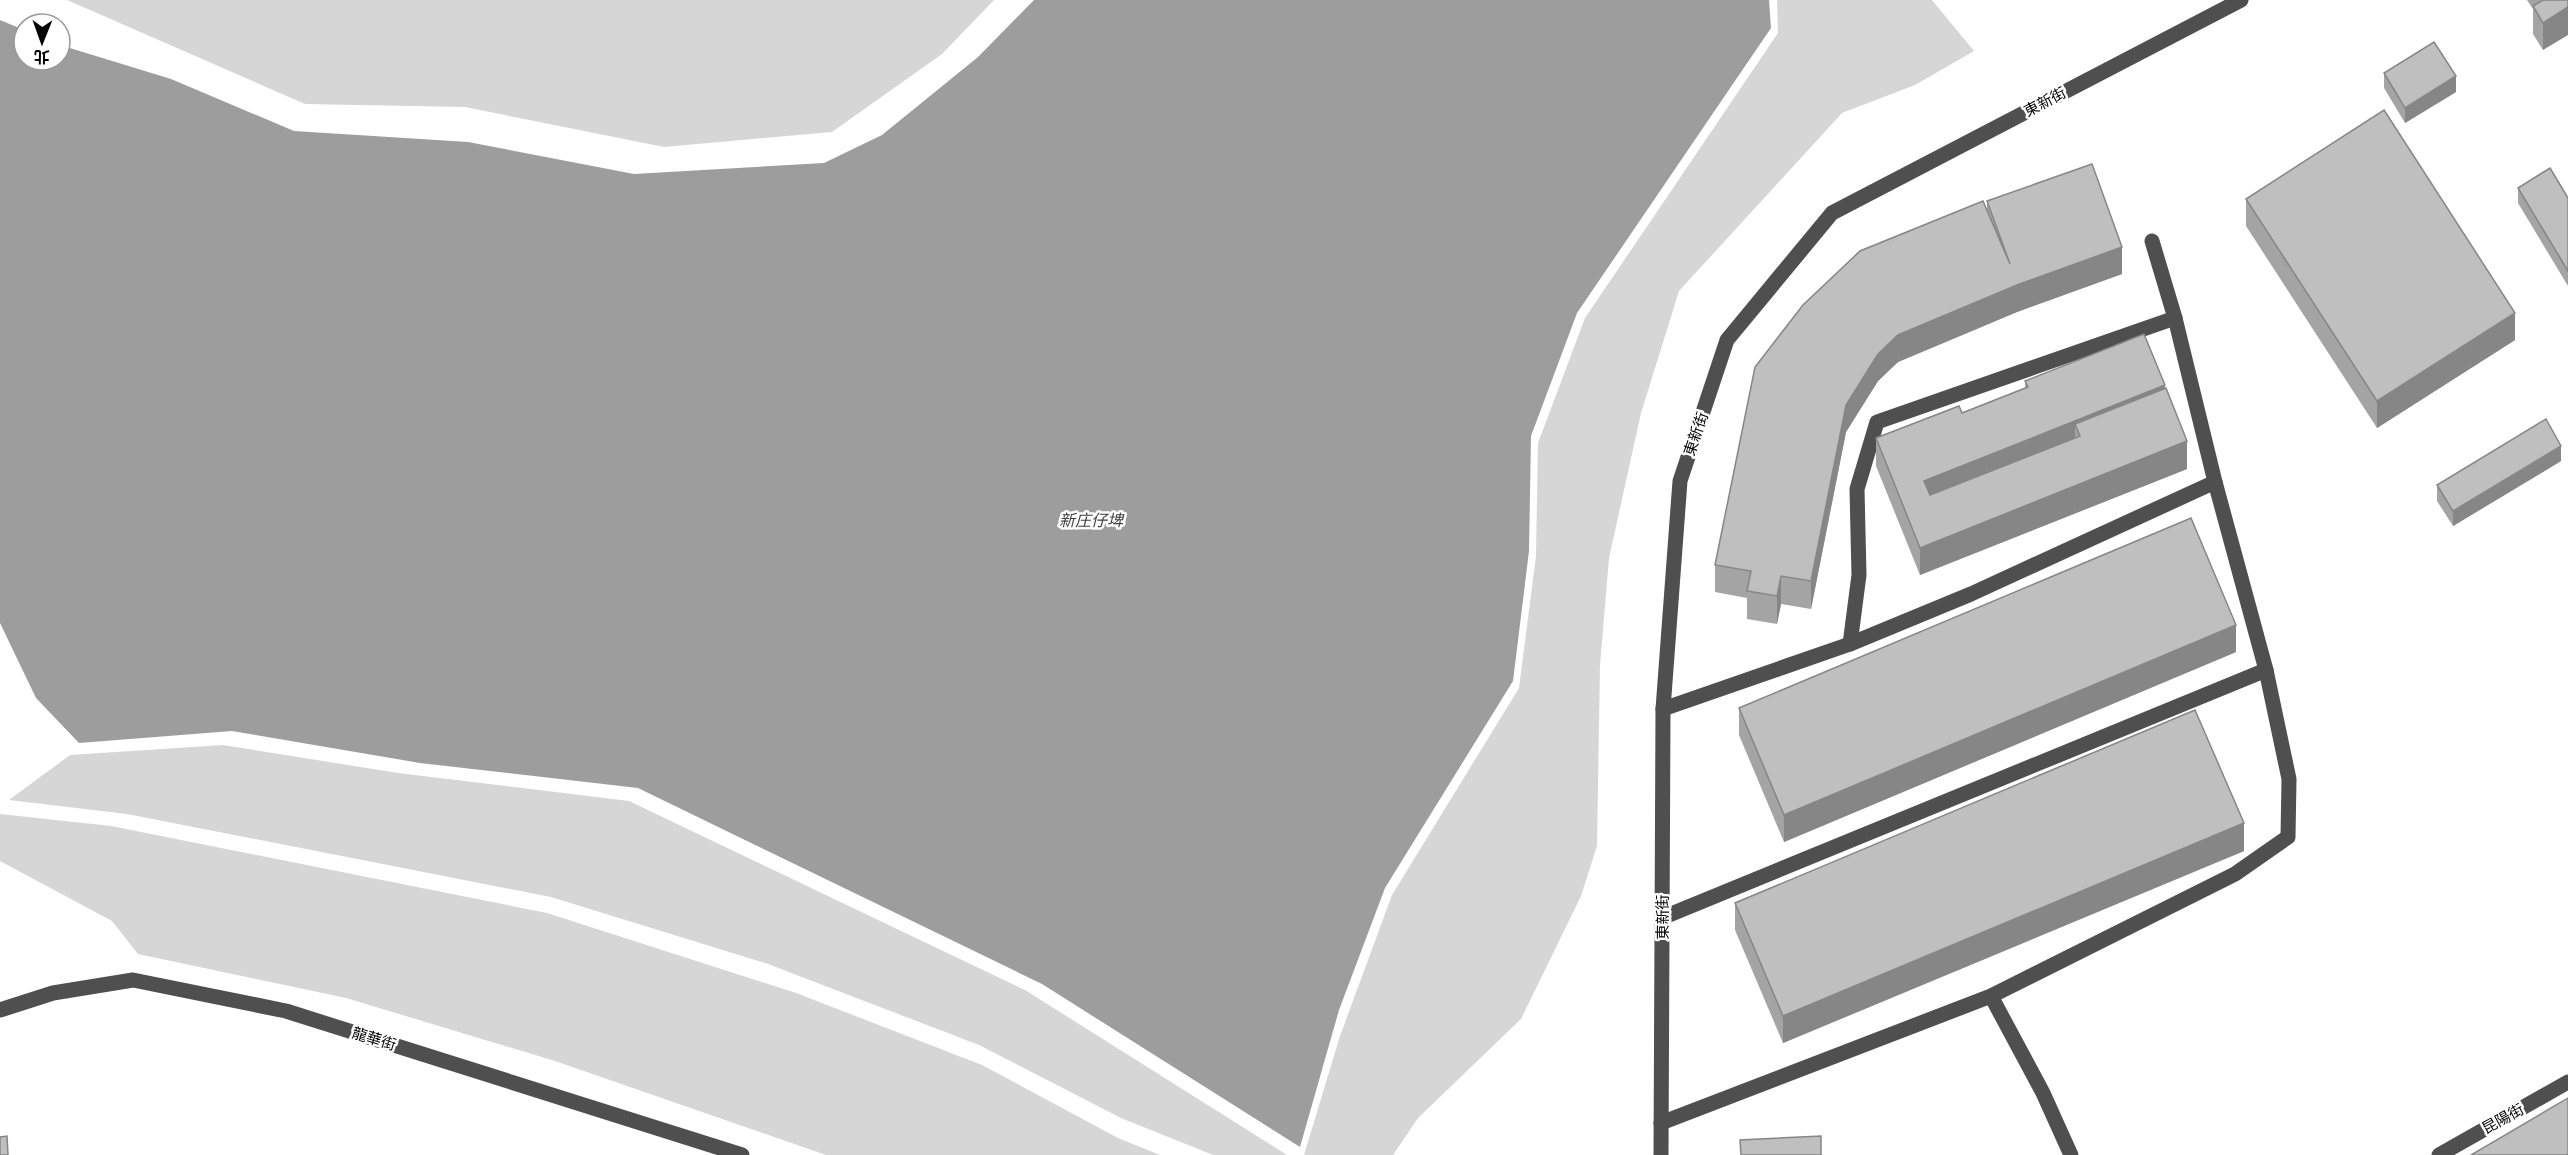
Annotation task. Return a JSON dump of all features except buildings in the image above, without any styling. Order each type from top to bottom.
[{"type":"street","name":"東新街","points":[[1661,1155],[1664,917],[1663,709],[1680,481],[1727,340],[1832,213],[2234,2]]},
{"type":"street","points":[[1661,1123],[1991,996],[2235,874],[2288,837],[2289,779],[2266,670],[2215,482],[2175,318],[2152,241]]},
{"type":"street","points":[[1850,644],[1859,575],[1857,489],[1877,422],[2175,318]]},
{"type":"street","points":[[1663,709],[1850,644],[1971,594],[2215,482]]},
{"type":"street","points":[[1664,917],[2266,670]]},
{"type":"street","name":"龍華街","points":[[0,1010],[53,993],[133,980],[286,1011],[742,1155]]},
{"type":"street","points":[[1991,996],[2043,1093],[2071,1155]]},
{"type":"street","name":"昆陽街","points":[[2439,1155],[2568,1082]]},
{"type":"shaded area","points":[[67,0],[994,0],[942,54],[832,132],[664,147],[465,107],[305,104]]},
{"type":"shaded area","points":[[1777,0],[1932,0],[1974,51],[1915,85],[1842,113],[1679,291],[1641,413],[1609,558],[1600,665],[1597,846],[1581,896],[1521,1019],[1418,1118],[1393,1155],[1304,1155],[1340,1036],[1392,895],[1519,688],[1536,556],[1538,443],[1585,318],[1778,33]]},
{"type":"shaded area","points":[[223,745],[398,773],[629,801],[1025,990],[1287,1155],[1213,1155],[1121,1118],[979,1045],[768,964],[551,897],[127,814],[9,800],[70,755]]},
{"type":"shaded area","points":[[0,814],[111,826],[547,913],[796,993],[982,1065],[1118,1138],[1160,1155],[826,1155],[555,1061],[346,998],[138,954],[112,921],[0,861]]},
{"type":"water","name":"新庄仔埤","points":[[1034,0],[1769,0],[1771,28],[1577,313],[1531,436],[1529,551],[1513,681],[1385,888],[1339,1010],[1300,1147],[1042,984],[638,788],[420,763],[232,731],[79,743],[36,698],[0,623],[0,20],[12,25],[12,72],[72,72],[72,49],[171,79],[294,131],[468,142],[634,174],[824,163],[882,135],[978,57]]}]
